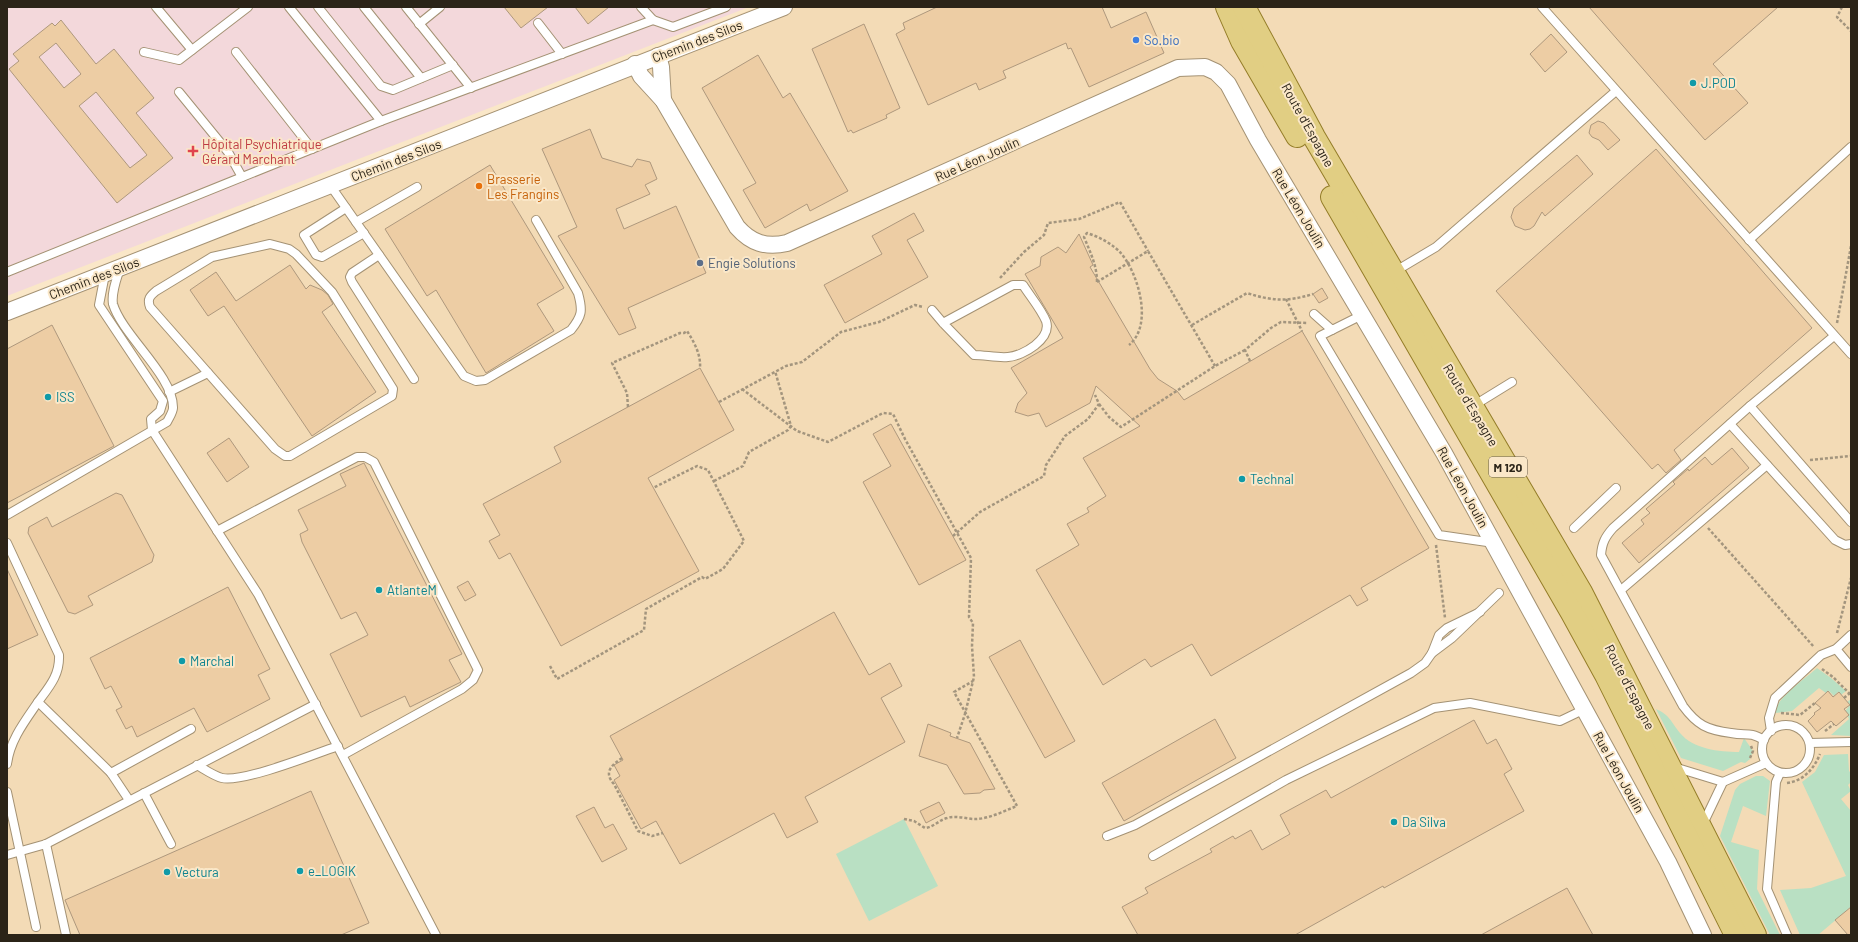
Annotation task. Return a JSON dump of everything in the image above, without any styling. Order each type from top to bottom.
[{"type":"main road","name":"Route d'Espagne","points":[[1227,7],[1242,41],[1572,613],[1606,675],[1736,935]]},
{"type":"main road","name":"Route d'Espagne","points":[[1244,7],[1314,137],[1581,592],[1755,935]]},
{"type":"street","name":"Chemin des Silos","points":[[7,312],[784,7]]},
{"type":"street","points":[[658,56],[662,67],[662,100]]},
{"type":"street","name":"Rue Léon Joulin","points":[[636,64],[641,76],[662,100],[737,227],[746,237],[765,245],[774,246],[787,243],[1178,68],[1205,67],[1216,72],[1228,84],[1258,140],[1440,446],[1668,862],[1703,935]]},
{"type":"lane","points":[[156,7],[192,50]]},
{"type":"lane","points":[[144,52],[179,60],[248,7]]},
{"type":"lane","points":[[289,7],[381,122]]},
{"type":"lane","points":[[318,7],[381,86],[393,90],[453,65]]},
{"type":"lane","points":[[364,7],[421,78]]},
{"type":"lane","points":[[406,7],[471,88]]},
{"type":"lane","points":[[419,24],[440,7]]},
{"type":"lane","points":[[641,7],[653,20],[673,27],[726,7]]},
{"type":"lane","points":[[1542,7],[1851,354]]},
{"type":"lane","points":[[7,272],[381,122],[653,20]]},
{"type":"lane","points":[[538,23],[562,54]]},
{"type":"lane","points":[[236,52],[312,149]]},
{"type":"lane","points":[[1393,272],[1436,247],[1616,91]]},
{"type":"lane","points":[[179,92],[228,152],[242,177]]},
{"type":"lane","points":[[1749,240],[1851,147]]},
{"type":"lane","points":[[330,185],[464,376],[469,380],[485,380],[571,330],[580,319],[582,306],[578,293],[536,220]]},
{"type":"lane","points":[[356,222],[417,187]]},
{"type":"lane","points":[[346,208],[304,234],[316,255],[322,257],[364,233]]},
{"type":"lane","points":[[270,244],[289,249],[296,254],[332,292],[391,384],[394,392],[392,396],[290,456],[285,456],[275,449],[208,373],[150,307],[148,302],[150,297],[156,291],[212,257],[270,244]]},
{"type":"lane","points":[[379,255],[352,273],[350,277],[414,378]]},
{"type":"lane","points":[[7,515],[167,422],[173,409],[169,392],[160,376],[123,323],[113,303],[115,286],[120,268]]},
{"type":"lane","points":[[105,274],[99,305],[163,401],[160,411],[150,419],[152,430],[258,594],[436,935]]},
{"type":"lane","points":[[932,310],[943,323],[974,355],[1009,357],[1028,350],[1042,340],[1047,329],[1046,321],[1023,285],[1013,285],[943,323]]},
{"type":"lane","points":[[1314,314],[1332,330]]},
{"type":"lane","points":[[1362,315],[1320,336],[1439,535],[1494,543]]},
{"type":"lane","points":[[1764,740],[1753,734],[1732,734],[1706,727],[1694,720],[1683,706],[1601,555],[1605,537],[1613,528],[1750,406],[1834,336]]},
{"type":"lane","points":[[169,392],[208,373]]},
{"type":"lane","points":[[1472,406],[1512,382]]},
{"type":"lane","points":[[1750,406],[1851,522]]},
{"type":"lane","points":[[1730,424],[1834,540],[1845,545],[1851,544]]},
{"type":"lane","points":[[218,532],[357,457],[365,457],[374,462],[478,670],[473,680],[462,689],[343,755]]},
{"type":"lane","points":[[1621,590],[1767,465]]},
{"type":"lane","points":[[1574,528],[1616,488]]},
{"type":"lane","points":[[7,543],[59,655],[60,666],[56,676],[22,725],[13,742],[7,764]]},
{"type":"lane","points":[[1107,836],[1135,825],[1411,672],[1424,663],[1432,653],[1452,638],[1499,593]]},
{"type":"lane","points":[[1432,653],[1439,635],[1447,628],[1480,612]]},
{"type":"lane","points":[[1771,731],[1769,718],[1775,698],[1820,655],[1836,648],[1851,635]]},
{"type":"lane","points":[[1836,648],[1851,667]]},
{"type":"lane","points":[[38,702],[111,773],[129,800]]},
{"type":"lane","points":[[1153,856],[1286,780],[1434,708],[1470,703],[1560,721],[1585,709]]},
{"type":"lane","points":[[7,855],[46,844],[316,704]]},
{"type":"lane","points":[[1786,725],[1794,726],[1801,730],[1810,743],[1808,760],[1803,767],[1788,773],[1772,769],[1766,763],[1762,752],[1764,740],[1771,731],[1786,725]]},
{"type":"lane","points":[[111,773],[191,729]]},
{"type":"lane","points":[[1810,743],[1851,742]]},
{"type":"lane","points":[[197,766],[222,778],[238,777],[278,767],[338,746]]},
{"type":"lane","points":[[1701,828],[1723,782],[1766,763]]},
{"type":"lane","points":[[1669,765],[1723,782]]},
{"type":"lane","points":[[1780,772],[1776,782],[1767,889],[1788,935]]},
{"type":"lane","points":[[7,792],[10,818],[20,852],[36,927]]},
{"type":"lane","points":[[144,793],[171,844]]},
{"type":"lane","points":[[46,844],[66,935]]},
{"type":"path","points":[[1842,7],[1837,18],[1851,30]]},
{"type":"path","points":[[997,282],[1024,252],[1044,235],[1048,223],[1079,219],[1104,210],[1120,202],[1215,366]]},
{"type":"path","points":[[1129,345],[1135,340],[1140,329],[1142,314],[1134,277],[1128,264],[1108,242],[1087,233],[1084,237],[1095,262],[1097,282],[1128,264],[1148,251]]},
{"type":"path","points":[[1837,325],[1851,246]]},
{"type":"path","points":[[1192,325],[1247,293],[1268,299],[1286,300],[1312,294]]},
{"type":"path","points":[[1286,300],[1302,330]]},
{"type":"path","points":[[719,402],[775,371],[786,366],[802,362],[840,332],[879,322],[915,305],[932,310]]},
{"type":"path","points":[[1095,395],[1099,404],[1109,417],[1121,427],[1215,366],[1245,350],[1270,328],[1281,322],[1298,322]]},
{"type":"path","points":[[628,407],[627,393],[612,363],[687,331],[695,343],[700,361],[700,368]]},
{"type":"path","points":[[1245,350],[1250,361]]},
{"type":"path","points":[[775,371],[791,426]]},
{"type":"path","points":[[742,389],[797,431],[828,442],[883,413],[893,414],[905,439],[958,532],[971,558],[969,617],[973,624],[973,681],[965,714],[957,738]]},
{"type":"path","points":[[953,536],[980,512],[1044,476],[1046,465],[1065,436],[1088,419],[1099,404]]},
{"type":"path","points":[[714,481],[743,466],[750,452],[788,430],[791,426]]},
{"type":"path","points":[[550,666],[557,679],[644,630],[646,609],[702,577],[705,580],[722,569],[744,541],[708,470],[697,466],[653,488]]},
{"type":"path","points":[[1701,523],[1707,527],[1820,655]]},
{"type":"path","points":[[1439,575],[1447,628]]},
{"type":"path","points":[[1837,634],[1851,578]]},
{"type":"path","points":[[1809,665],[1819,667],[1851,694],[1844,698]]},
{"type":"path","points":[[904,819],[914,821],[925,828],[932,827],[947,818],[976,819],[994,815],[1017,806],[954,692],[973,681]]},
{"type":"path","points":[[1769,718],[1782,713],[1800,715],[1815,703]]},
{"type":"path","points":[[1776,782],[1792,782],[1808,774],[1818,759],[1820,735],[1834,724]]},
{"type":"path","points":[[1750,759],[1753,751],[1744,738],[1753,734]]},
{"type":"path","points":[[622,758],[612,765],[609,773],[609,779],[614,784],[638,831],[652,836],[663,833]]},
{"type":"shaded area","name":"Hôpital Psychiatrique Gérard Marchant","points":[[7,7],[749,7],[7,296]]},
{"type":"shaded area","points":[[758,7],[1851,7],[1851,935],[7,935],[7,303]]},
{"type":"green space","points":[[1817,668],[1846,691],[1841,695],[1838,692],[1834,696],[1829,691],[1826,693],[1819,688],[1792,711],[1775,713],[1776,708],[1785,695]]},
{"type":"green space","points":[[1851,699],[1851,736],[1831,735],[1849,719],[1845,711],[1850,705],[1847,702]]},
{"type":"green space","points":[[1656,709],[1661,711],[1670,719],[1685,738],[1699,746],[1715,750],[1739,752],[1744,738],[1753,751],[1750,759],[1745,763],[1741,762],[1723,771],[1681,758]]},
{"type":"green space","points":[[1848,754],[1851,782],[1848,785],[1851,791],[1841,799],[1851,811],[1851,907],[1818,935],[1800,935],[1780,890],[1811,888],[1846,876],[1802,782],[1815,772],[1824,755]]},
{"type":"green space","points":[[1756,776],[1763,776],[1770,781],[1766,816],[1743,806],[1731,842],[1759,850],[1757,889],[1780,935],[1770,935],[1720,836],[1735,790],[1740,784]]},
{"type":"green space","points":[[904,819],[938,886],[869,921],[836,854]]},
{"type":"building","points":[[504,7],[548,7],[521,28]]},
{"type":"building","points":[[575,7],[609,7],[588,24]]},
{"type":"building","points":[[937,7],[1102,7],[1111,28],[1146,12],[1164,53],[1089,87],[1071,48],[1068,49],[1066,43],[1003,71],[1006,78],[979,90],[976,83],[928,105],[896,34],[905,29],[903,23]]},
{"type":"building","name":"J.POD","points":[[1589,7],[1778,7],[1713,64],[1748,103],[1705,140]]},
{"type":"building","points":[[61,20],[96,64],[114,49],[154,98],[136,113],[173,158],[117,203],[9,69],[19,61],[13,54],[52,23],[55,26]],"holes":[[[56,43],[81,74],[64,88],[39,57]],[[96,92],[147,155],[130,168],[79,106]]]},
{"type":"building","points":[[864,24],[900,108],[886,115],[887,118],[853,133],[851,130],[848,132],[812,49]]},
{"type":"building","points":[[1551,34],[1567,52],[1545,72],[1530,54]]},
{"type":"building","points":[[758,55],[783,98],[790,93],[848,191],[810,211],[807,204],[765,228],[743,190],[756,183],[702,88]]},
{"type":"building","points":[[1598,121],[1604,123],[1620,140],[1608,150],[1599,140],[1592,137],[1589,133],[1591,125]]},
{"type":"building","points":[[590,129],[602,158],[632,167],[637,159],[650,162],[657,179],[645,185],[650,194],[616,209],[624,229],[676,206],[706,273],[628,308],[636,328],[619,335],[558,236],[577,227],[542,149]]},
{"type":"building","points":[[1656,149],[1812,328],[1674,450],[1681,460],[1666,473],[1658,464],[1652,469],[1496,291]]},
{"type":"building","points":[[1577,155],[1593,174],[1545,216],[1542,212],[1534,226],[1530,229],[1525,230],[1515,226],[1511,217],[1514,208]]},
{"type":"building","points":[[490,165],[564,288],[537,304],[554,331],[486,373],[436,290],[427,296],[385,229]]},
{"type":"building","points":[[914,213],[924,231],[907,240],[928,277],[845,323],[824,285],[882,254],[872,236]]},
{"type":"building","name":"Technal","points":[[1079,234],[1093,265],[1090,267],[1150,369],[1158,379],[1177,391],[1184,400],[1302,331],[1429,548],[1361,588],[1368,600],[1357,606],[1350,595],[1211,676],[1192,644],[1151,667],[1145,659],[1103,685],[1036,570],[1079,545],[1067,524],[1089,512],[1087,508],[1106,496],[1083,458],[1140,426],[1096,386],[1090,403],[1046,427],[1039,413],[1028,416],[1015,412],[1018,403],[1027,393],[1011,368],[1063,338],[1025,274],[1040,266],[1041,257],[1058,247],[1066,253]]},
{"type":"building","points":[[290,265],[306,289],[310,285],[322,290],[328,295],[333,304],[322,312],[376,392],[312,436],[224,306],[208,316],[190,290],[216,272],[236,301]]},
{"type":"building","points":[[1322,288],[1328,298],[1319,303],[1313,294]]},
{"type":"building","name":"ISS","points":[[52,325],[114,446],[7,503],[7,349]]},
{"type":"building","points":[[700,368],[734,430],[648,478],[699,571],[561,646],[510,553],[499,559],[489,541],[500,535],[483,504],[561,462],[554,447]]},
{"type":"building","points":[[891,424],[966,560],[919,585],[863,482],[891,466],[873,434]]},
{"type":"building","points":[[229,438],[249,467],[227,482],[207,453]]},
{"type":"building","points":[[1732,448],[1749,468],[1639,563],[1622,543],[1644,524],[1641,520],[1650,513],[1646,509],[1675,484],[1673,482],[1688,469],[1689,471],[1705,457],[1712,465]]},
{"type":"building","name":"AtlanteM","points":[[364,463],[462,654],[449,660],[461,682],[410,707],[405,696],[361,717],[330,654],[368,635],[356,612],[341,619],[302,542],[300,534],[308,530],[298,510],[346,486],[340,474]]},
{"type":"building","points":[[116,493],[122,495],[154,555],[152,562],[88,596],[93,605],[75,614],[68,612],[28,533],[29,527],[47,517],[52,527]]},
{"type":"building","points":[[7,569],[38,635],[7,649]]},
{"type":"building","points":[[468,581],[476,595],[465,601],[457,587]]},
{"type":"building","name":"Marchal","points":[[228,587],[270,669],[258,675],[270,699],[207,732],[194,708],[137,737],[132,726],[126,729],[116,710],[122,707],[111,686],[105,689],[90,658]]},
{"type":"building","points":[[834,612],[869,675],[890,663],[902,686],[881,698],[905,742],[805,797],[818,822],[787,838],[774,813],[680,864],[656,821],[641,829],[614,780],[620,776],[614,765],[623,760],[610,736]]},
{"type":"building","points":[[1020,640],[1075,741],[1045,758],[989,657]]},
{"type":"building","points":[[1828,691],[1833,697],[1839,692],[1850,705],[1844,709],[1849,715],[1836,726],[1831,721],[1817,732],[1808,721],[1815,714],[1814,713],[1821,708],[1815,703]]},
{"type":"building","points":[[1215,719],[1236,758],[1124,821],[1102,783]]},
{"type":"building","name":"Da Silva","points":[[1474,720],[1487,744],[1496,739],[1512,769],[1504,774],[1524,811],[1295,935],[1138,935],[1122,907],[1148,893],[1145,888],[1212,852],[1210,849],[1233,836],[1235,839],[1251,830],[1262,850],[1290,834],[1280,815],[1326,790],[1331,798]]},
{"type":"building","points":[[928,724],[951,733],[950,736],[970,743],[995,789],[984,790],[980,793],[964,794],[947,765],[919,756]]},
{"type":"building","points":[[311,791],[369,923],[341,935],[80,935],[65,900]]},
{"type":"building","points":[[939,802],[945,813],[926,823],[920,811]]},
{"type":"building","points":[[594,807],[605,828],[613,824],[627,849],[602,862],[576,816]]},
{"type":"building","points":[[1567,888],[1593,935],[1481,935]]},
{"type":"building","points":[[1851,907],[1851,935],[1848,935],[1835,920]]},
{"type":"place","name":"So.bio","points":[[1136,40]]},
{"type":"place","name":"J.POD","points":[[1693,83]]},
{"type":"place","name":"Hôpital Psychiatrique Gérard Marchant","points":[[193,151]]},
{"type":"place","name":"Brasserie Les Frangins","points":[[479,186]]},
{"type":"place","name":"Engie Solutions","points":[[700,263]]},
{"type":"place","name":"ISS","points":[[48,397]]},
{"type":"place","name":"Technal","points":[[1242,479]]},
{"type":"place","name":"AtlanteM","points":[[379,590]]},
{"type":"place","name":"Marchal","points":[[182,661]]},
{"type":"place","name":"Da Silva","points":[[1394,822]]},
{"type":"place","name":"e_LOGIK","points":[[300,871]]},
{"type":"place","name":"Vectura","points":[[167,872]]}]
